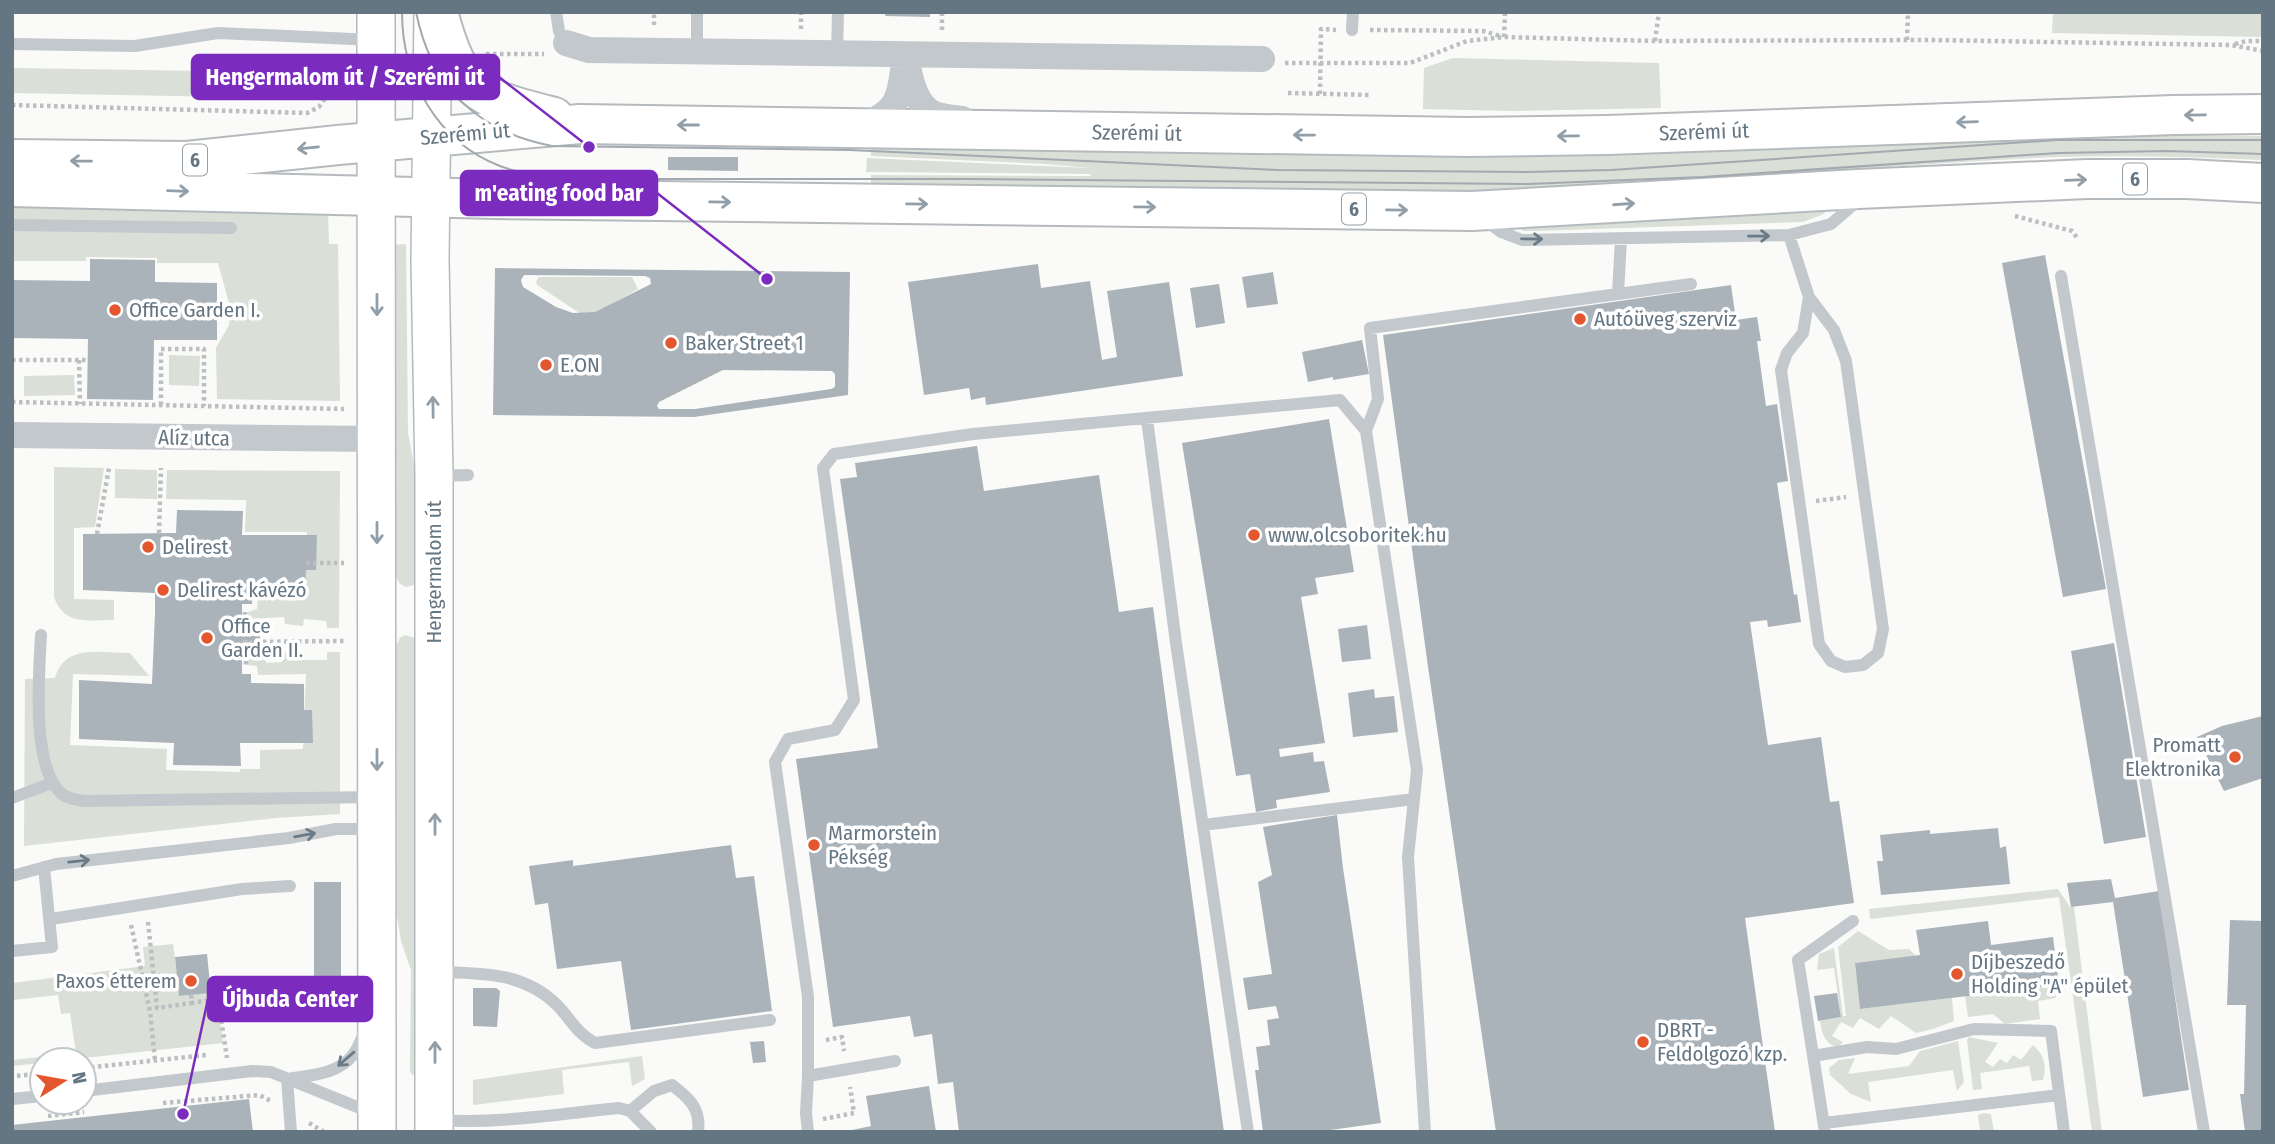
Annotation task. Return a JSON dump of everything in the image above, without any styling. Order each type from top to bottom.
[{"type":"main road","points":[[436,12],[456,66],[487,98],[580,124]]},
{"type":"main road","name":"Hengermalom út","points":[[434,1126],[434,607],[451,475],[431,198],[436,12]]},
{"type":"main road","points":[[376,26],[377,1124],[434,1126]]},
{"type":"main road","name":"Szerémi út","points":[[12,159],[187,161],[580,124],[1468,137],[2263,114]]},
{"type":"main road","name":"6","points":[[12,187],[431,198],[1472,211],[1870,188],[2087,179],[2188,179],[2263,183]]},
{"type":"main road","points":[[377,609],[434,607]]},
{"type":"street","points":[[566,43],[589,50],[1262,59]]},
{"type":"street","points":[[850,130],[881,118],[894,106],[900,91],[905,55]]},
{"type":"street","points":[[905,55],[916,93],[922,104],[934,114],[1022,131]]},
{"type":"street","name":"Alíz utca","points":[[12,435],[376,439]]},
{"type":"lane","points":[[556,12],[559,31],[566,43]]},
{"type":"lane","points":[[697,12],[697,52]]},
{"type":"lane","points":[[837,54],[838,12]]},
{"type":"lane","points":[[1352,30],[1353,12]]},
{"type":"lane","points":[[12,44],[135,46],[218,33],[376,26]]},
{"type":"lane","points":[[1472,211],[1502,232],[1522,240],[1789,235],[1831,224],[1852,208],[1870,188]]},
{"type":"lane","points":[[12,225],[231,228]]},
{"type":"lane","points":[[1789,235],[1809,297],[1834,330],[1846,361],[1883,629],[1878,653],[1863,665],[1845,667],[1831,661],[1819,644],[1782,370],[1787,353],[1802,333],[1809,297]]},
{"type":"lane","points":[[1618,294],[1621,238]]},
{"type":"lane","points":[[2061,276],[2204,1132]]},
{"type":"lane","points":[[1425,1132],[1408,857],[1417,770],[1366,431],[1378,399],[1370,328],[1691,284]]},
{"type":"lane","points":[[807,1126],[808,997],[775,762],[788,739],[835,730],[854,700],[822,468],[834,454],[973,434],[1340,400],[1366,431]]},
{"type":"lane","points":[[1147,419],[1248,1132]]},
{"type":"lane","points":[[41,635],[39,715],[44,763],[52,783],[65,797],[83,801],[377,813]]},
{"type":"lane","points":[[12,798],[52,783]]},
{"type":"lane","points":[[1203,825],[1414,799]]},
{"type":"lane","points":[[12,876],[55,864],[289,838],[336,830],[377,813]]},
{"type":"lane","points":[[12,951],[52,947],[44,867]]},
{"type":"lane","points":[[51,919],[242,888],[290,886]]},
{"type":"lane","points":[[1853,921],[1798,960],[1824,1128],[2059,1095]]},
{"type":"lane","points":[[435,972],[506,976],[530,984],[557,1005],[579,1033],[595,1043],[770,1020]]},
{"type":"lane","points":[[287,1079],[327,1073],[342,1065],[354,1055],[377,1005]]},
{"type":"lane","points":[[1812,1056],[1867,1047],[1896,1049],[1974,1029],[2051,1031],[2064,1132]]},
{"type":"lane","points":[[808,1076],[895,1061]]},
{"type":"lane","points":[[98,1089],[229,1074],[271,1072],[377,1124]]},
{"type":"lane","points":[[287,1079],[290,1132]]},
{"type":"lane","points":[[630,1111],[653,1091],[672,1085],[690,1098],[697,1108],[698,1132]]},
{"type":"lane","points":[[434,1126],[469,1122],[504,1126],[619,1108],[630,1111],[651,1132]]},
{"type":"path","points":[[1504,37],[1505,12]]},
{"type":"path","points":[[1656,41],[1659,12]]},
{"type":"path","points":[[1908,12],[1908,40]]},
{"type":"path","points":[[1320,94],[1321,29],[1483,31],[1504,37]]},
{"type":"path","points":[[1262,59],[1285,64],[1410,63],[1467,41],[1504,37],[1656,41],[1908,40],[2231,46],[2263,51]]},
{"type":"path","points":[[2231,46],[2246,41],[2263,41]]},
{"type":"path","points":[[482,54],[543,54],[566,43]]},
{"type":"path","points":[[12,105],[307,113],[314,111],[344,83]]},
{"type":"path","points":[[1288,93],[1370,95]]},
{"type":"path","points":[[160,405],[161,349],[204,349],[204,406]]},
{"type":"path","points":[[12,360],[87,360]]},
{"type":"path","points":[[79,360],[80,404]]},
{"type":"path","points":[[12,402],[344,408]]},
{"type":"path","points":[[97,534],[109,468]]},
{"type":"path","points":[[159,533],[161,468]]},
{"type":"path","points":[[1800,503],[1864,494]]},
{"type":"path","points":[[306,564],[344,564]]},
{"type":"path","points":[[245,612],[246,666]]},
{"type":"path","points":[[244,642],[344,641]]},
{"type":"path","points":[[146,904],[157,1007],[218,999],[229,1074]]},
{"type":"path","points":[[127,907],[150,1011],[155,1060]]},
{"type":"path","points":[[191,995],[192,1003]]},
{"type":"path","points":[[98,1066],[206,1055]]},
{"type":"path","points":[[17,1076],[28,1075]]},
{"type":"path","points":[[807,1126],[854,1113],[851,1093]]},
{"type":"shaded area","points":[[2053,12],[2263,12],[2263,37],[2052,33]]},
{"type":"shaded area","points":[[1453,58],[1659,63],[1661,108],[1515,111],[1423,109],[1424,68]]},
{"type":"shaded area","points":[[12,68],[280,72],[280,98],[12,93]]},
{"type":"shaded area","points":[[2057,136],[2263,136],[2263,160],[2056,157],[1660,183],[1528,187],[1528,192],[1467,193],[871,187],[871,175],[1091,174],[866,172],[867,158],[1091,168],[871,156],[871,145],[962,150],[962,147],[1932,139],[1944,143]]},
{"type":"shaded area","points":[[12,204],[328,211],[329,244],[338,244],[340,401],[217,399],[216,348],[229,325],[230,307],[218,263],[157,263],[157,258],[86,257],[86,261],[12,261]]},
{"type":"shaded area","points":[[1828,207],[1824,214],[1803,222],[1535,231],[1523,231],[1520,228],[1520,227]]},
{"type":"shaded area","points":[[406,244],[408,433],[418,486],[417,584],[406,587],[400,584],[396,577],[396,365],[390,245]]},
{"type":"shaded area","points":[[539,277],[632,277],[638,289],[596,313],[581,314],[537,285]]},
{"type":"shaded area","points":[[169,355],[200,356],[199,386],[169,385]]},
{"type":"shaded area","points":[[74,375],[75,395],[24,396],[24,376]]},
{"type":"shaded area","points":[[54,467],[104,468],[95,527],[74,528],[74,599],[114,600],[114,620],[71,617],[58,606],[54,597]]},
{"type":"shaded area","points":[[115,469],[157,470],[157,499],[115,498]]},
{"type":"shaded area","points":[[167,470],[340,471],[339,628],[327,628],[326,621],[304,619],[303,626],[285,624],[284,617],[248,619],[248,612],[257,609],[258,597],[305,597],[307,532],[245,532],[246,500],[166,499]]},
{"type":"shaded area","points":[[405,635],[416,638],[417,1075],[412,1075],[410,1071],[411,970],[401,941],[397,916],[396,646]]},
{"type":"shaded area","points":[[302,651],[302,660],[327,660],[327,652],[340,652],[340,814],[276,818],[24,846],[25,679],[55,678],[67,659],[85,652],[130,653],[149,676],[73,674],[70,745],[167,749],[166,770],[240,772],[240,769],[260,769],[260,750],[303,749],[306,674],[258,675],[257,666],[248,665],[248,658],[266,658],[266,663],[282,662],[283,652]]},
{"type":"shaded area","points":[[2058,889],[2070,907],[2074,907],[2102,1132],[2092,1132],[2059,897],[1870,919],[1869,909]]},
{"type":"shaded area","points":[[1858,931],[1889,950],[1909,949],[1916,956],[1855,963],[1860,1009],[1952,998],[1954,1021],[1916,1033],[1891,1016],[1879,1029],[1860,1018],[1853,1028],[1841,1022],[1832,1036],[1843,1042],[1838,1047],[1827,1041],[1820,1021],[1841,1017],[1834,968],[1817,970],[1819,954],[1834,948],[1843,1016],[1846,1016],[1838,947]]},
{"type":"shaded area","points":[[173,944],[180,996],[216,992],[223,1043],[98,1056],[98,1046],[75,1046],[70,1013],[61,1014],[58,995],[12,1000],[12,983],[145,966],[143,947]]},
{"type":"shaded area","points":[[2054,986],[2056,998],[2038,1001],[2040,1019],[2005,1024],[1993,1014],[1968,1017],[1965,996]]},
{"type":"shaded area","points":[[1969,1037],[1998,1043],[1985,1062],[1993,1067],[2000,1059],[2007,1063],[2013,1055],[2021,1060],[2033,1045],[2044,1061],[2043,1080],[2032,1081],[2029,1066],[1980,1073],[1982,1089],[1973,1090],[1967,1040]]},
{"type":"shaded area","points":[[1958,1041],[1964,1082],[1957,1091],[1953,1070],[1868,1082],[1871,1102],[1851,1094],[1830,1075],[1829,1068],[1839,1060],[1855,1058],[1848,1074],[1909,1066],[1920,1051]]},
{"type":"shaded area","points":[[642,1056],[645,1079],[632,1086],[629,1062],[562,1070],[564,1094],[473,1105],[473,1080]]},
{"type":"shaded area","points":[[28,1058],[28,1064],[12,1066],[12,1060]]},
{"type":"shaded area","points":[[1991,1114],[1994,1132],[1980,1132],[1978,1115]]},
{"type":"building","points":[[886,12],[930,12],[930,17],[885,16]]},
{"type":"building","points":[[668,157],[738,157],[738,171],[668,170]]},
{"type":"building","points":[[2045,255],[2106,589],[2063,597],[2002,263]]},
{"type":"building","name":"Office Garden I.","points":[[90,259],[155,260],[155,282],[217,283],[217,340],[154,340],[153,400],[87,399],[88,339],[12,338],[12,280],[90,281]]},
{"type":"building","points":[[1038,264],[1041,288],[1090,281],[1102,360],[1117,357],[1107,291],[1169,282],[1183,376],[986,405],[985,397],[971,400],[969,388],[924,395],[908,282]]},
{"type":"building","name":"Baker Street 1","points":[[495,268],[850,272],[848,395],[694,417],[493,415]],"holes":[[[524,275],[645,276],[650,278],[651,284],[595,312],[573,313],[556,307],[523,287],[521,280]],[[723,370],[832,371],[835,374],[835,387],[695,409],[659,409],[657,406],[659,402]]]},
{"type":"building","points":[[1273,272],[1278,304],[1247,308],[1242,277]]},
{"type":"building","points":[[1219,284],[1225,323],[1196,328],[1190,288]]},
{"type":"building","points":[[1731,285],[1736,320],[1757,317],[1761,341],[1757,341],[1766,406],[1777,404],[1788,481],[1777,483],[1794,595],[1797,594],[1801,622],[1768,627],[1767,620],[1750,622],[1768,745],[1821,737],[1830,802],[1839,801],[1854,903],[1745,918],[1775,1132],[1496,1132],[1383,335]]},
{"type":"building","points":[[1362,340],[1369,374],[1308,382],[1302,352]]},
{"type":"building","points":[[1329,419],[1354,572],[1315,578],[1318,594],[1301,597],[1325,743],[1279,749],[1280,757],[1313,752],[1314,762],[1324,761],[1330,792],[1276,800],[1277,808],[1256,812],[1250,774],[1236,776],[1182,443]]},
{"type":"building","points":[[977,446],[984,491],[1099,475],[1119,612],[1153,607],[1224,1132],[959,1132],[953,1082],[938,1084],[932,1034],[914,1037],[910,1016],[833,1027],[796,759],[878,748],[840,479],[857,477],[855,463]]},
{"type":"building","name":"Office Garden II.","points":[[177,510],[243,511],[242,535],[317,535],[316,570],[306,570],[305,596],[252,594],[252,604],[242,604],[242,620],[260,621],[260,656],[242,656],[242,674],[251,674],[251,683],[304,684],[304,710],[312,710],[313,743],[240,743],[241,766],[173,765],[174,743],[79,739],[79,680],[152,684],[155,613],[155,593],[83,590],[83,534],[176,533]]},
{"type":"building","points":[[1367,625],[1371,659],[1342,662],[1338,629]]},
{"type":"building","points":[[2114,643],[2146,837],[2104,844],[2071,651]]},
{"type":"building","points":[[1374,689],[1375,698],[1394,696],[1398,732],[1353,737],[1348,693]]},
{"type":"building","name":"Promatt Elektronika","points":[[2263,716],[2263,778],[2224,791],[2197,737],[2222,726]]},
{"type":"building","points":[[1337,815],[1381,1123],[1316,1132],[1263,1132],[1255,1070],[1259,1070],[1256,1047],[1270,1045],[1267,1020],[1279,1018],[1276,1006],[1248,1010],[1243,978],[1272,974],[1258,882],[1272,875],[1263,827]]},
{"type":"building","points":[[1998,828],[2000,848],[2006,846],[2010,884],[1881,895],[1877,861],[1883,861],[1880,835]]},
{"type":"building","points":[[731,845],[736,878],[754,876],[772,1011],[631,1030],[621,961],[557,969],[548,903],[535,905],[529,866],[573,860],[573,866]]},
{"type":"building","points":[[2111,879],[2115,898],[2159,891],[2189,1090],[2143,1097],[2113,902],[2071,907],[2067,883]]},
{"type":"building","points":[[314,882],[341,882],[341,994],[314,996]]},
{"type":"building","points":[[2230,920],[2263,921],[2263,1132],[2245,1132],[2240,1094],[2244,1094],[2246,1005],[2227,1005]]},
{"type":"building","name":"Díjbeszedő Holding \"A\" épület","points":[[1988,921],[1991,945],[2053,937],[2059,985],[1860,1009],[1855,963],[1920,955],[1916,930]]},
{"type":"building","points":[[207,954],[211,993],[179,996],[175,957]]},
{"type":"building","points":[[473,988],[496,988],[500,991],[497,1027],[473,1026]]},
{"type":"building","points":[[1837,993],[1841,1017],[1818,1021],[1814,996]]},
{"type":"building","points":[[764,1041],[766,1062],[753,1063],[750,1042]]},
{"type":"building","points":[[929,1086],[936,1132],[843,1132],[871,1126],[866,1096]]},
{"type":"building","points":[[249,1099],[253,1132],[12,1132],[12,1125]]},
{"type":"tram line","points":[[402,12],[408,61],[416,83],[427,105],[458,141],[478,155],[509,169],[575,179],[1528,184],[1702,177],[2058,153],[2167,151],[2263,154]]},
{"type":"tram line","points":[[416,12],[433,63],[462,102],[502,130],[552,146],[850,150],[1278,170],[1528,172],[1611,170],[2057,140],[2263,140]]},
{"type":"place","name":"Hengermalom út / Szerémi út","points":[[589,147]]},
{"type":"place","name":"m'eating food bar","points":[[767,279]]},
{"type":"place","name":"Office Garden I.","points":[[115,310]]},
{"type":"place","name":"Autóüveg szerviz","points":[[1580,319]]},
{"type":"place","name":"Baker Street 1","points":[[671,343]]},
{"type":"place","name":"E.ON","points":[[546,365]]},
{"type":"place","name":"www.olcsoboritek.hu","points":[[1254,535]]},
{"type":"place","name":"Delirest","points":[[148,547]]},
{"type":"place","name":"Delirest kávézó","points":[[163,590]]},
{"type":"place","name":"Office Garden II.","points":[[207,638]]},
{"type":"place","name":"Promatt Elektronika","points":[[2235,757]]},
{"type":"place","name":"Marmorstein Pékség","points":[[814,845]]},
{"type":"place","name":"Díjbeszedő Holding \"A\" épület","points":[[1957,974]]},
{"type":"place","name":"Paxos étterem","points":[[191,981]]},
{"type":"place","name":"DBRT - Feldolgozó kzp.","points":[[1643,1042]]},
{"type":"place","name":"Újbuda Center","points":[[183,1114]]}]
